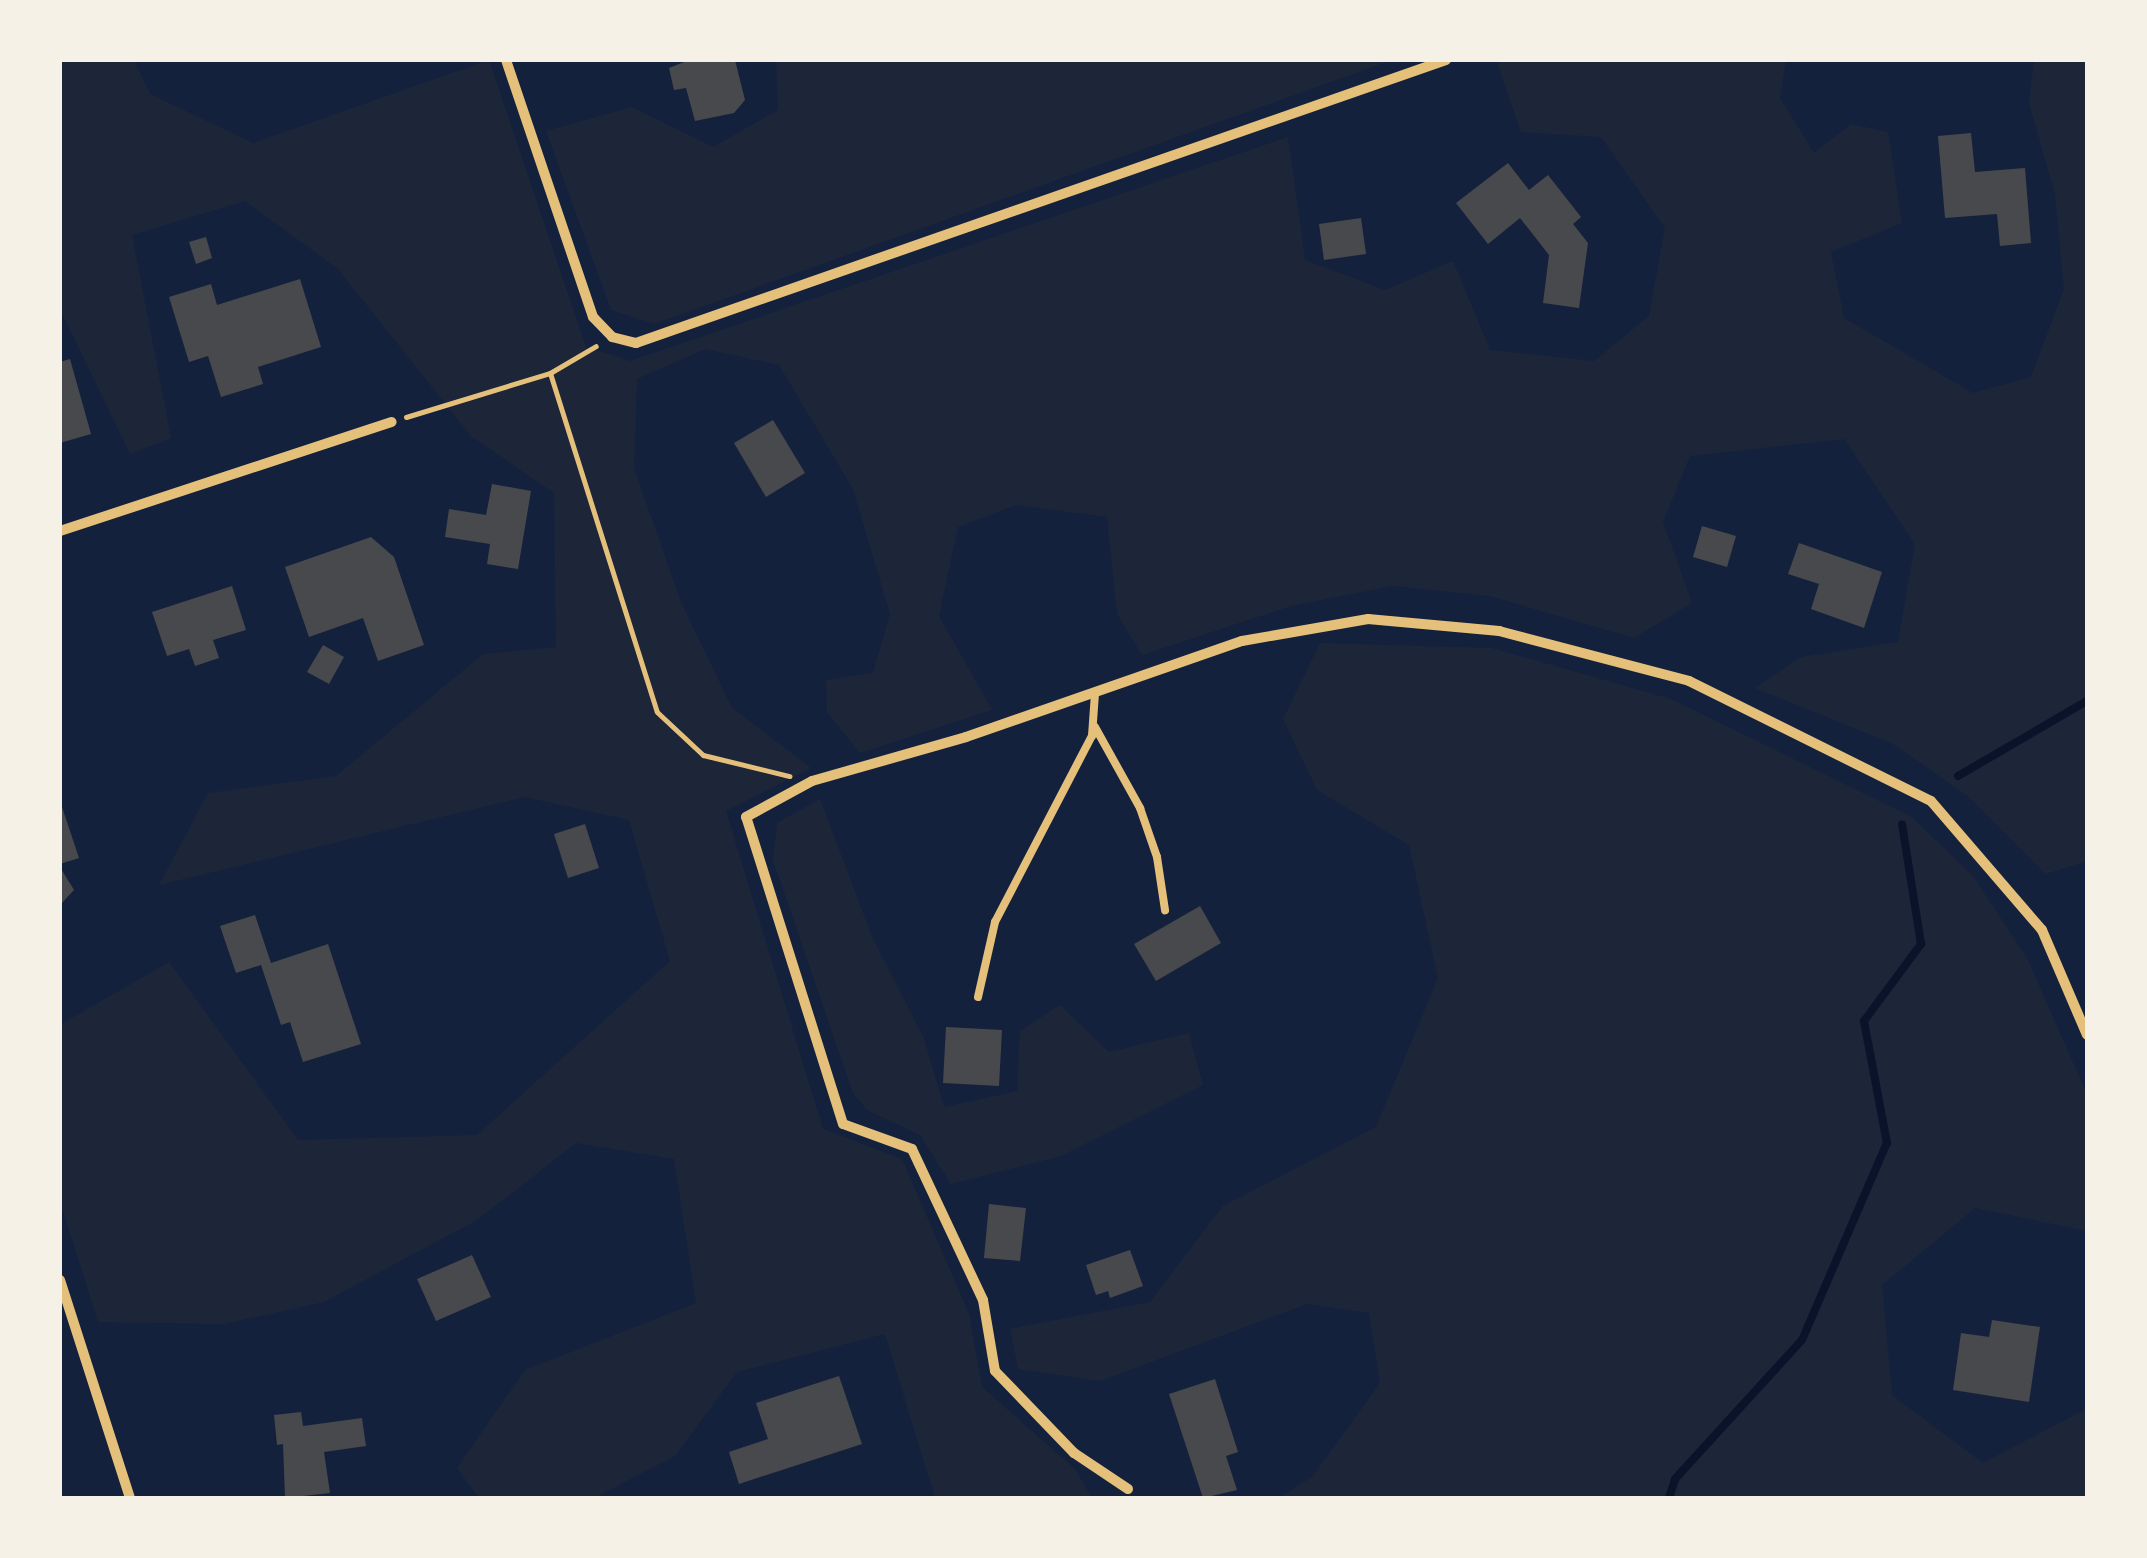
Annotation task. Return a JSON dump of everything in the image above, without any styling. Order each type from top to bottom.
[{"type":"street","points":[[506,60],[593,317],[612,337],[636,342],[1446,60]]},
{"type":"street","points":[[60,532],[392,422]]},
{"type":"street","points":[[1128,1489],[1074,1453],[995,1371],[984,1300],[912,1149],[843,1124],[746,817],[812,781],[1095,693],[1242,641],[1368,619],[1499,631],[1689,681],[1932,801],[2042,930],[2087,1035]]},
{"type":"street","points":[[60,1280],[130,1498]]},
{"type":"lane","points":[[978,997],[996,922],[1095,727],[1095,693]]},
{"type":"lane","points":[[1095,727],[1140,808],[1157,857],[1165,910]]},
{"type":"path","points":[[392,422],[550,373],[612,337]]},
{"type":"path","points":[[550,373],[658,712],[703,755],[812,781]]},
{"type":"shaded area","points":[[60,60],[134,60],[150,94],[253,143],[489,60],[586,347],[630,361],[1288,137],[1305,260],[1385,290],[1453,261],[1490,350],[1594,361],[1649,316],[1665,228],[1601,137],[1521,132],[1496,60],[1786,60],[1780,98],[1814,153],[1851,124],[1888,132],[1902,223],[1831,252],[1844,318],[1973,393],[2031,377],[2064,289],[2055,194],[2029,103],[2034,60],[2087,60],[2087,861],[2046,874],[1968,796],[1893,744],[1755,688],[1801,657],[1898,642],[1915,544],[1844,439],[1690,456],[1663,522],[1692,603],[1634,638],[1490,596],[1393,586],[1291,606],[1142,655],[1117,614],[1107,517],[1016,505],[958,527],[939,616],[992,710],[860,753],[827,712],[826,680],[873,673],[890,614],[853,489],[779,365],[705,349],[637,379],[634,468],[681,602],[732,708],[811,768],[726,811],[823,1129],[902,1159],[969,1314],[982,1387],[1075,1469],[1092,1498],[935,1498],[885,1334],[737,1372],[675,1456],[594,1498],[479,1498],[457,1468],[525,1370],[696,1303],[674,1159],[576,1143],[477,1220],[324,1302],[224,1324],[98,1322],[60,1201],[60,1025],[169,962],[298,1140],[477,1135],[670,961],[629,820],[525,797],[159,885],[208,793],[336,776],[483,654],[556,647],[554,493],[471,436],[338,269],[245,201],[132,235],[171,438],[130,454],[60,309]]},
{"type":"shaded area","points":[[776,60],[1392,60],[654,324],[611,310],[546,131],[632,107],[713,147],[778,110]]},
{"type":"shaded area","points":[[1320,643],[1492,648],[1671,699],[1912,817],[1973,876],[2027,958],[2087,1094],[2087,1231],[1975,1208],[1882,1285],[1892,1395],[1983,1463],[2084,1410],[2087,1387],[2087,1498],[1279,1498],[1313,1476],[1380,1383],[1369,1313],[1307,1304],[1100,1381],[1018,1369],[1010,1329],[1150,1302],[1223,1206],[1376,1127],[1438,978],[1409,845],[1317,790],[1283,719]]},
{"type":"shaded area","points":[[820,799],[873,939],[923,1036],[944,1107],[1017,1091],[1020,1031],[1060,1005],[1109,1052],[1189,1033],[1203,1085],[1061,1156],[951,1184],[920,1135],[867,1110],[853,1093],[773,860],[777,823]]},
{"type":"building","points":[[689,60],[735,60],[745,100],[734,113],[695,121],[686,88],[674,90],[669,68]]},
{"type":"building","points":[[1971,133],[1975,172],[2025,168],[2031,243],[2000,246],[1997,214],[1945,218],[1938,136]]},
{"type":"building","points":[[1508,163],[1529,190],[1548,175],[1581,217],[1573,224],[1588,243],[1579,308],[1543,303],[1549,255],[1520,218],[1488,244],[1456,203]]},
{"type":"building","points":[[1361,218],[1366,254],[1324,260],[1319,224]]},
{"type":"building","points":[[206,237],[212,258],[196,264],[189,242]]},
{"type":"building","points":[[300,279],[321,347],[258,367],[263,384],[221,397],[208,356],[189,362],[169,297],[211,284],[217,305]]},
{"type":"building","points":[[70,359],[91,434],[60,443],[60,362]]},
{"type":"building","points":[[773,420],[805,473],[766,497],[734,443]]},
{"type":"building","points":[[492,484],[531,491],[518,569],[487,564],[490,544],[445,537],[449,509],[486,515]]},
{"type":"building","points":[[1702,526],[1736,536],[1727,567],[1693,557]]},
{"type":"building","points":[[371,537],[394,557],[424,645],[378,661],[363,618],[309,637],[285,567]]},
{"type":"building","points":[[1799,543],[1882,572],[1864,628],[1811,609],[1819,584],[1788,574]]},
{"type":"building","points":[[232,586],[246,630],[213,640],[219,658],[195,666],[189,649],[167,656],[152,612]]},
{"type":"building","points":[[323,645],[344,657],[329,684],[307,672]]},
{"type":"building","points":[[60,801],[79,858],[60,864]]},
{"type":"building","points":[[585,824],[599,868],[568,878],[554,834]]},
{"type":"building","points":[[60,867],[74,890],[60,905]]},
{"type":"building","points":[[1200,906],[1221,943],[1156,981],[1134,944]]},
{"type":"building","points":[[255,915],[271,963],[328,944],[361,1044],[303,1062],[290,1022],[281,1025],[261,965],[236,973],[220,926]]},
{"type":"building","points":[[946,1027],[1002,1030],[999,1086],[943,1083]]},
{"type":"building","points":[[989,1204],[1026,1208],[1020,1261],[984,1258]]},
{"type":"building","points":[[1130,1250],[1143,1286],[1110,1298],[1108,1291],[1096,1295],[1086,1265]]},
{"type":"building","points":[[472,1255],[491,1297],[436,1321],[417,1279]]},
{"type":"building","points":[[1992,1320],[2040,1327],[2029,1402],[1953,1390],[1961,1333],[1989,1337]]},
{"type":"building","points":[[839,1376],[862,1444],[739,1484],[729,1452],[768,1439],[756,1403]]},
{"type":"building","points":[[1215,1379],[1238,1452],[1226,1456],[1237,1490],[1203,1498],[1169,1394]]},
{"type":"building","points":[[301,1412],[303,1426],[362,1418],[366,1446],[324,1452],[330,1493],[285,1498],[283,1444],[277,1445],[274,1415]]},
{"type":"waterway","points":[[1958,776],[2087,701]]},
{"type":"waterway","points":[[1669,1498],[1675,1479],[1802,1340],[1887,1143],[1864,1021],[1921,944],[1902,824]]}]
